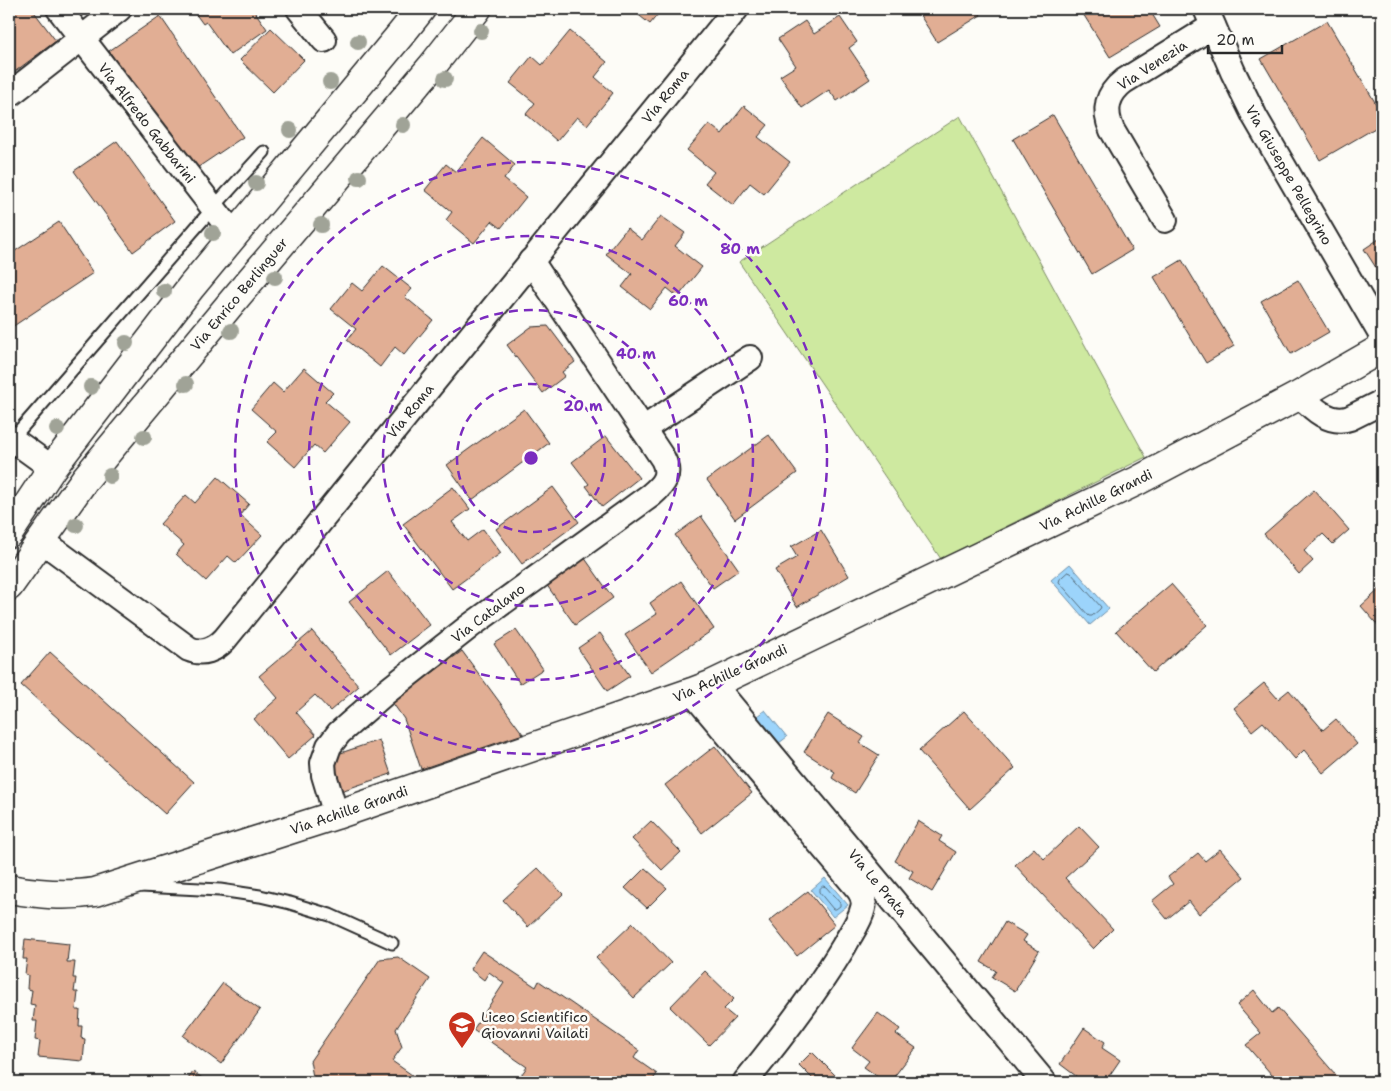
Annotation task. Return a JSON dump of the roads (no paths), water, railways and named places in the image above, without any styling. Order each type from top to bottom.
[{"type":"street","name":"Via Alfredo Gabbarini","points":[[59,9],[235,236]]},
{"type":"street","points":[[9,95],[119,9]]},
{"type":"street","points":[[299,9],[324,40]]},
{"type":"street","points":[[9,533],[52,468],[191,287],[421,9]]},
{"type":"street","name":"Via Enrico Berlinguer","points":[[9,586],[85,479],[433,65],[477,9]]},
{"type":"street","name":"Via Roma","points":[[41,540],[189,649],[206,652],[218,646],[232,632],[736,9]]},
{"type":"street","name":"Via Venezia","points":[[1165,220],[1112,130],[1107,117],[1107,104],[1112,91],[1209,17]]},
{"type":"street","name":"Via Giuseppe Pellegrino","points":[[1209,17],[1255,117],[1382,336]]},
{"type":"street","name":"Via Catalano","points":[[336,815],[323,768],[326,752],[335,737],[386,692],[470,626],[655,492],[665,478],[667,469],[663,459],[531,261]]},
{"type":"street","name":"Via Achille Grandi","points":[[9,889],[44,894],[71,895],[95,892],[336,815],[703,688],[1137,481],[1300,395],[1382,348]]},
{"type":"street","points":[[643,429],[750,358]]},
{"type":"street","points":[[1300,395],[1316,411],[1334,419],[1345,420],[1382,402]]},
{"type":"street","points":[[10,438],[52,468]]},
{"type":"street","name":"Via Le Prata","points":[[703,688],[859,890],[864,901],[864,908],[858,921],[823,980],[785,1033],[745,1082]]},
{"type":"street","name":"Via Le Prata","points":[[703,688],[1044,1082]]},
{"type":"lane","points":[[10,438],[264,152]]},
{"type":"lane","points":[[118,885],[220,890],[260,896],[330,915],[392,943]]},
{"type":"water","points":[[1070,564],[1109,609],[1090,625],[1051,580]]},
{"type":"water","points":[[765,710],[787,737],[775,746],[753,719]]},
{"type":"water","points":[[825,878],[848,905],[833,917],[811,890]]},
{"type":"place","name":"Liceo Scientifico Giovanni Vailati","points":[[462,1049]]}]
